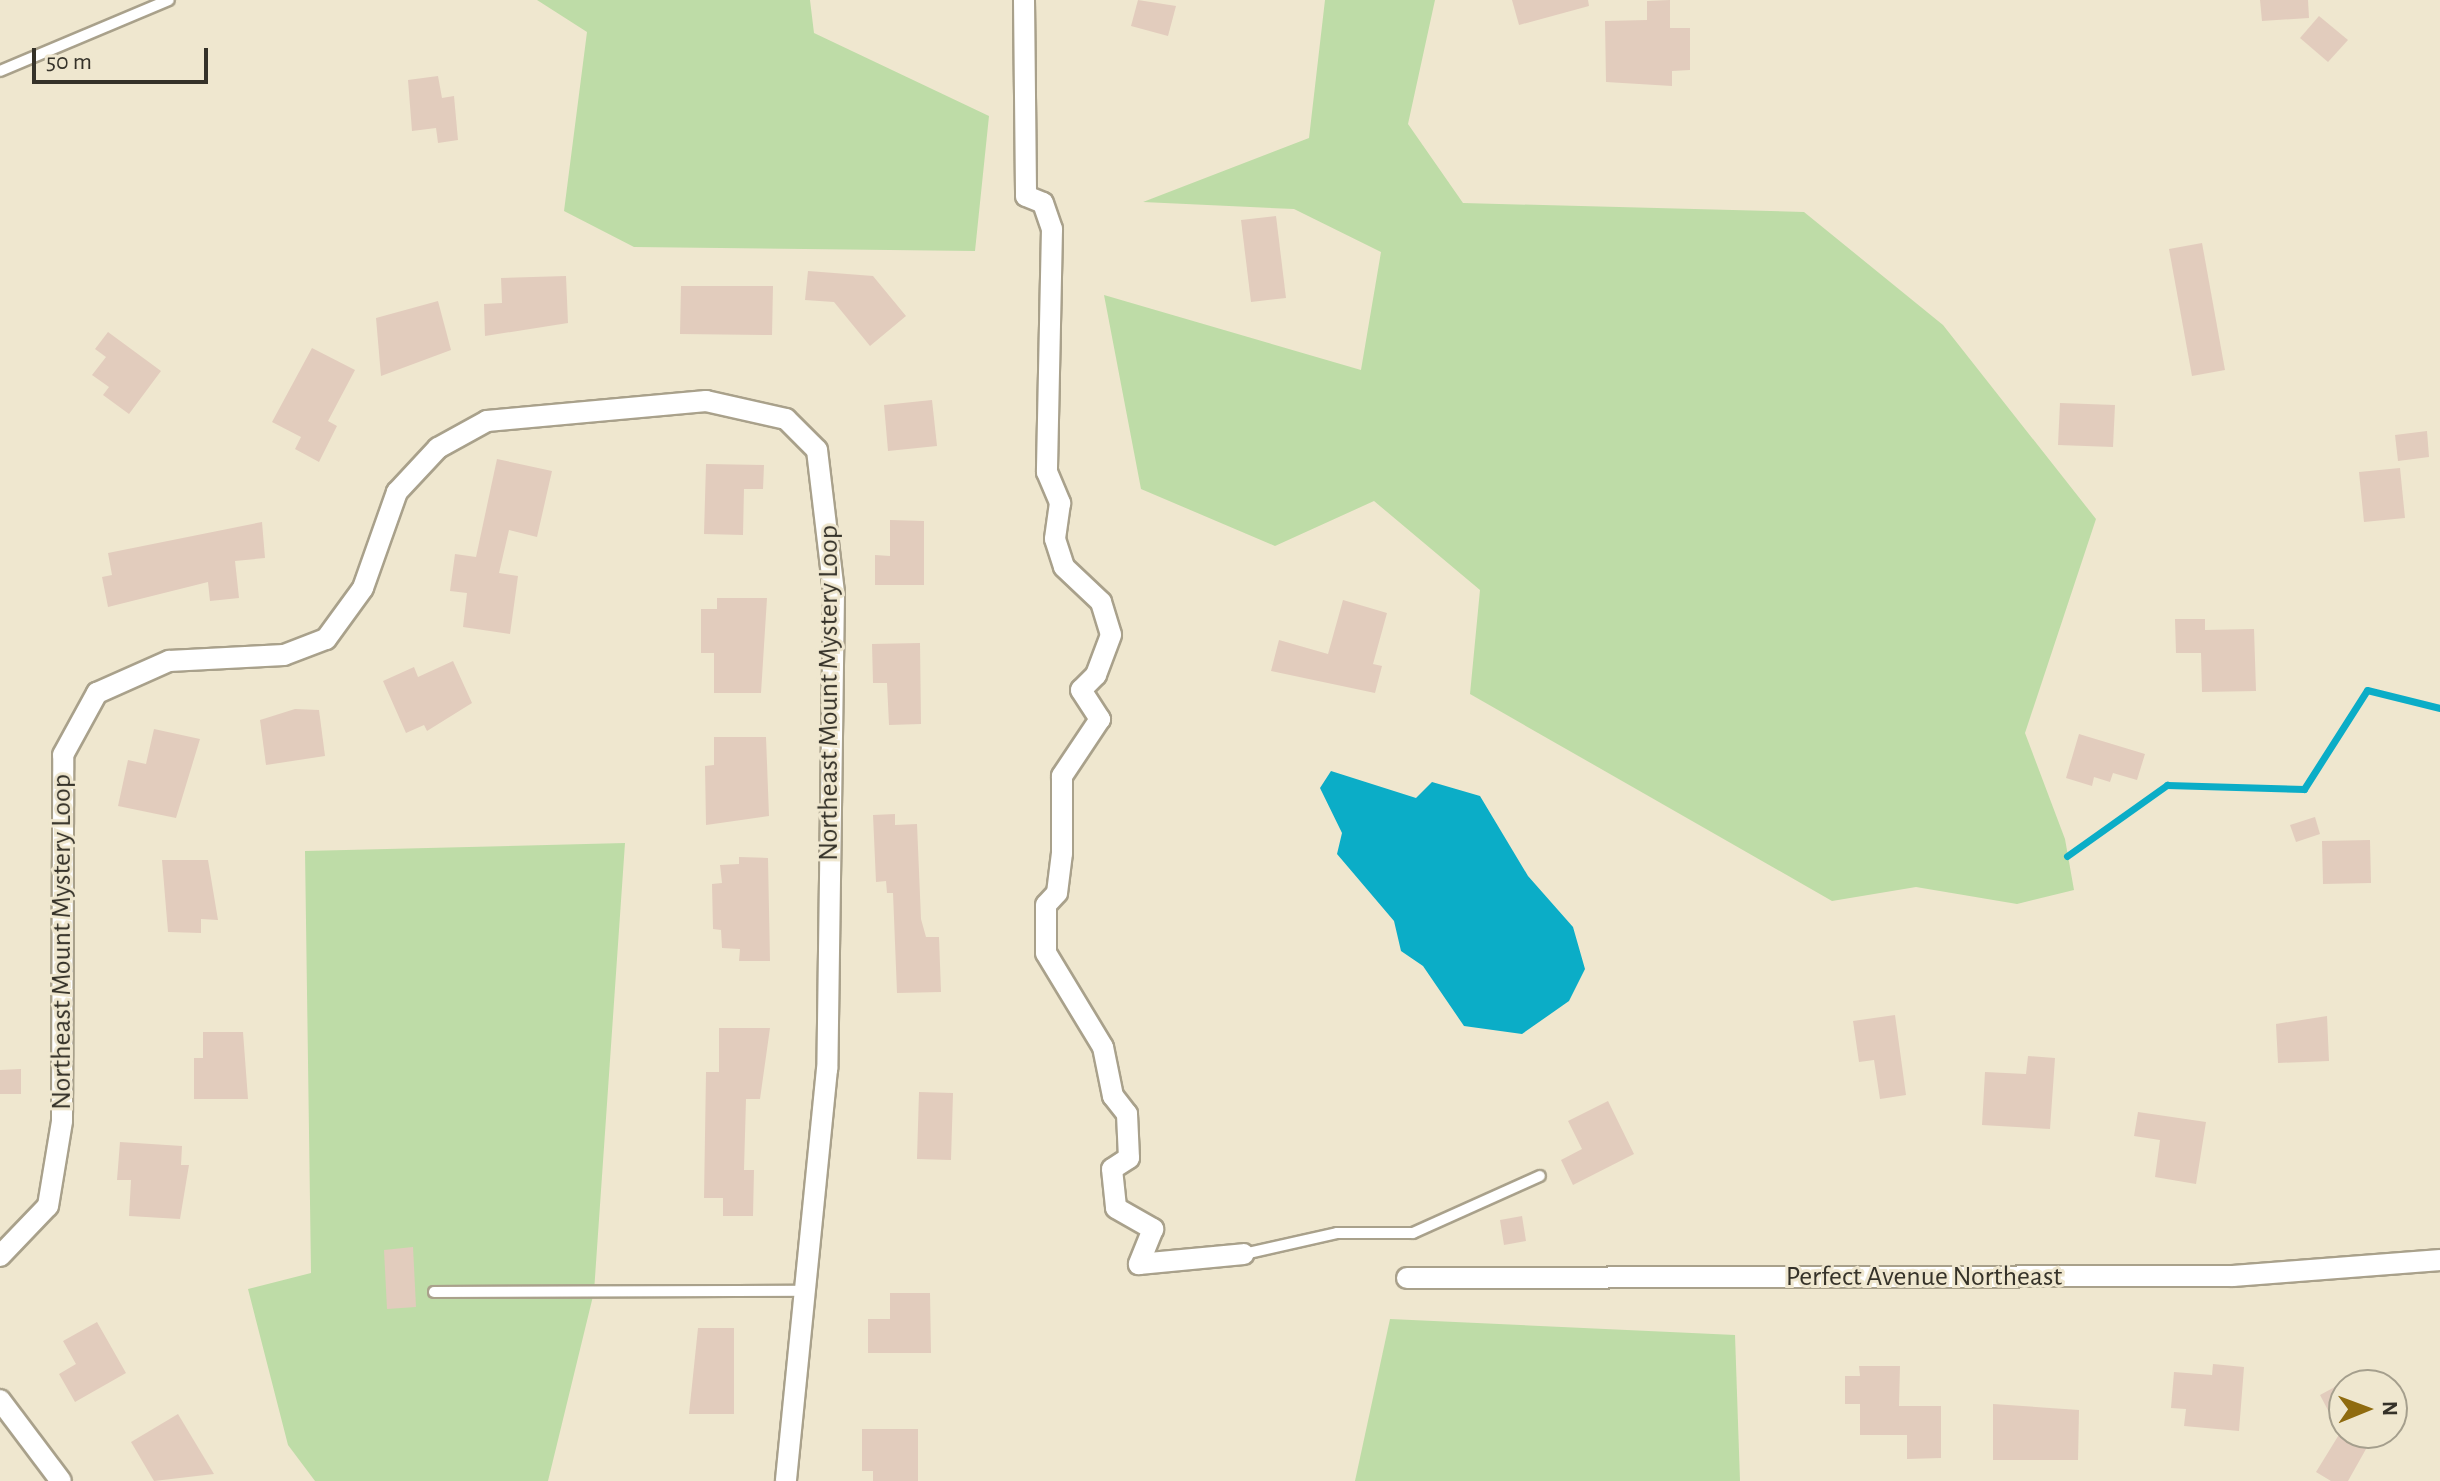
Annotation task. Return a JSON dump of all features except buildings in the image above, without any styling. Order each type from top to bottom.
[{"type":"street","points":[[1024,0],[1026,196],[1043,203],[1052,229],[1047,472],[1060,503],[1055,539],[1064,567],[1101,602],[1111,635],[1096,675],[1081,690],[1100,719],[1062,776],[1062,853],[1057,893],[1046,905],[1046,953],[1103,1047],[1103,1070],[1127,1114],[1134,1139],[1129,1158],[1112,1169],[1116,1208],[1153,1229],[1139,1264],[1244,1254]]},
{"type":"street","name":"Northeast Mount Mystery Loop","points":[[0,1256],[48,1206],[62,1121],[63,755],[97,693],[169,661],[284,655],[326,639],[363,588],[397,492],[438,448],[487,421],[706,401],[786,419],[817,450],[827,489],[834,593],[827,1069],[786,1481]]},
{"type":"street","name":"Perfect Avenue Northeast","points":[[1407,1278],[2233,1276],[2440,1260]]},
{"type":"street","points":[[0,1400],[61,1481]]},
{"type":"lane","points":[[0,71],[169,0]]},
{"type":"lane","points":[[1244,1254],[1337,1233],[1413,1233],[1540,1176]]},
{"type":"lane","points":[[434,1292],[806,1291]]},
{"type":"green space","points":[[537,0],[810,0],[814,33],[989,116],[975,251],[634,247],[564,211],[587,32]]},
{"type":"green space","points":[[1325,0],[1435,0],[1408,124],[1463,203],[1804,212],[1943,325],[2096,519],[2025,733],[2065,839],[2074,890],[2017,904],[1916,887],[1832,901],[1470,694],[1480,590],[1374,501],[1275,546],[1141,489],[1104,295],[1361,370],[1381,252],[1294,209],[1143,202],[1309,138]]},
{"type":"green space","points":[[625,843],[594,1292],[548,1481],[315,1481],[288,1445],[248,1289],[311,1273],[305,851]]},
{"type":"green space","points":[[1390,1319],[1735,1335],[1740,1481],[1355,1481]]},
{"type":"water","points":[[1331,771],[1416,798],[1432,782],[1480,796],[1528,876],[1573,927],[1585,969],[1569,1001],[1522,1034],[1464,1026],[1423,966],[1401,951],[1394,921],[1337,854],[1342,833],[1320,788]]},
{"type":"waterway","points":[[2067,856],[2167,785],[2304,789],[2367,690],[2440,708]]}]
